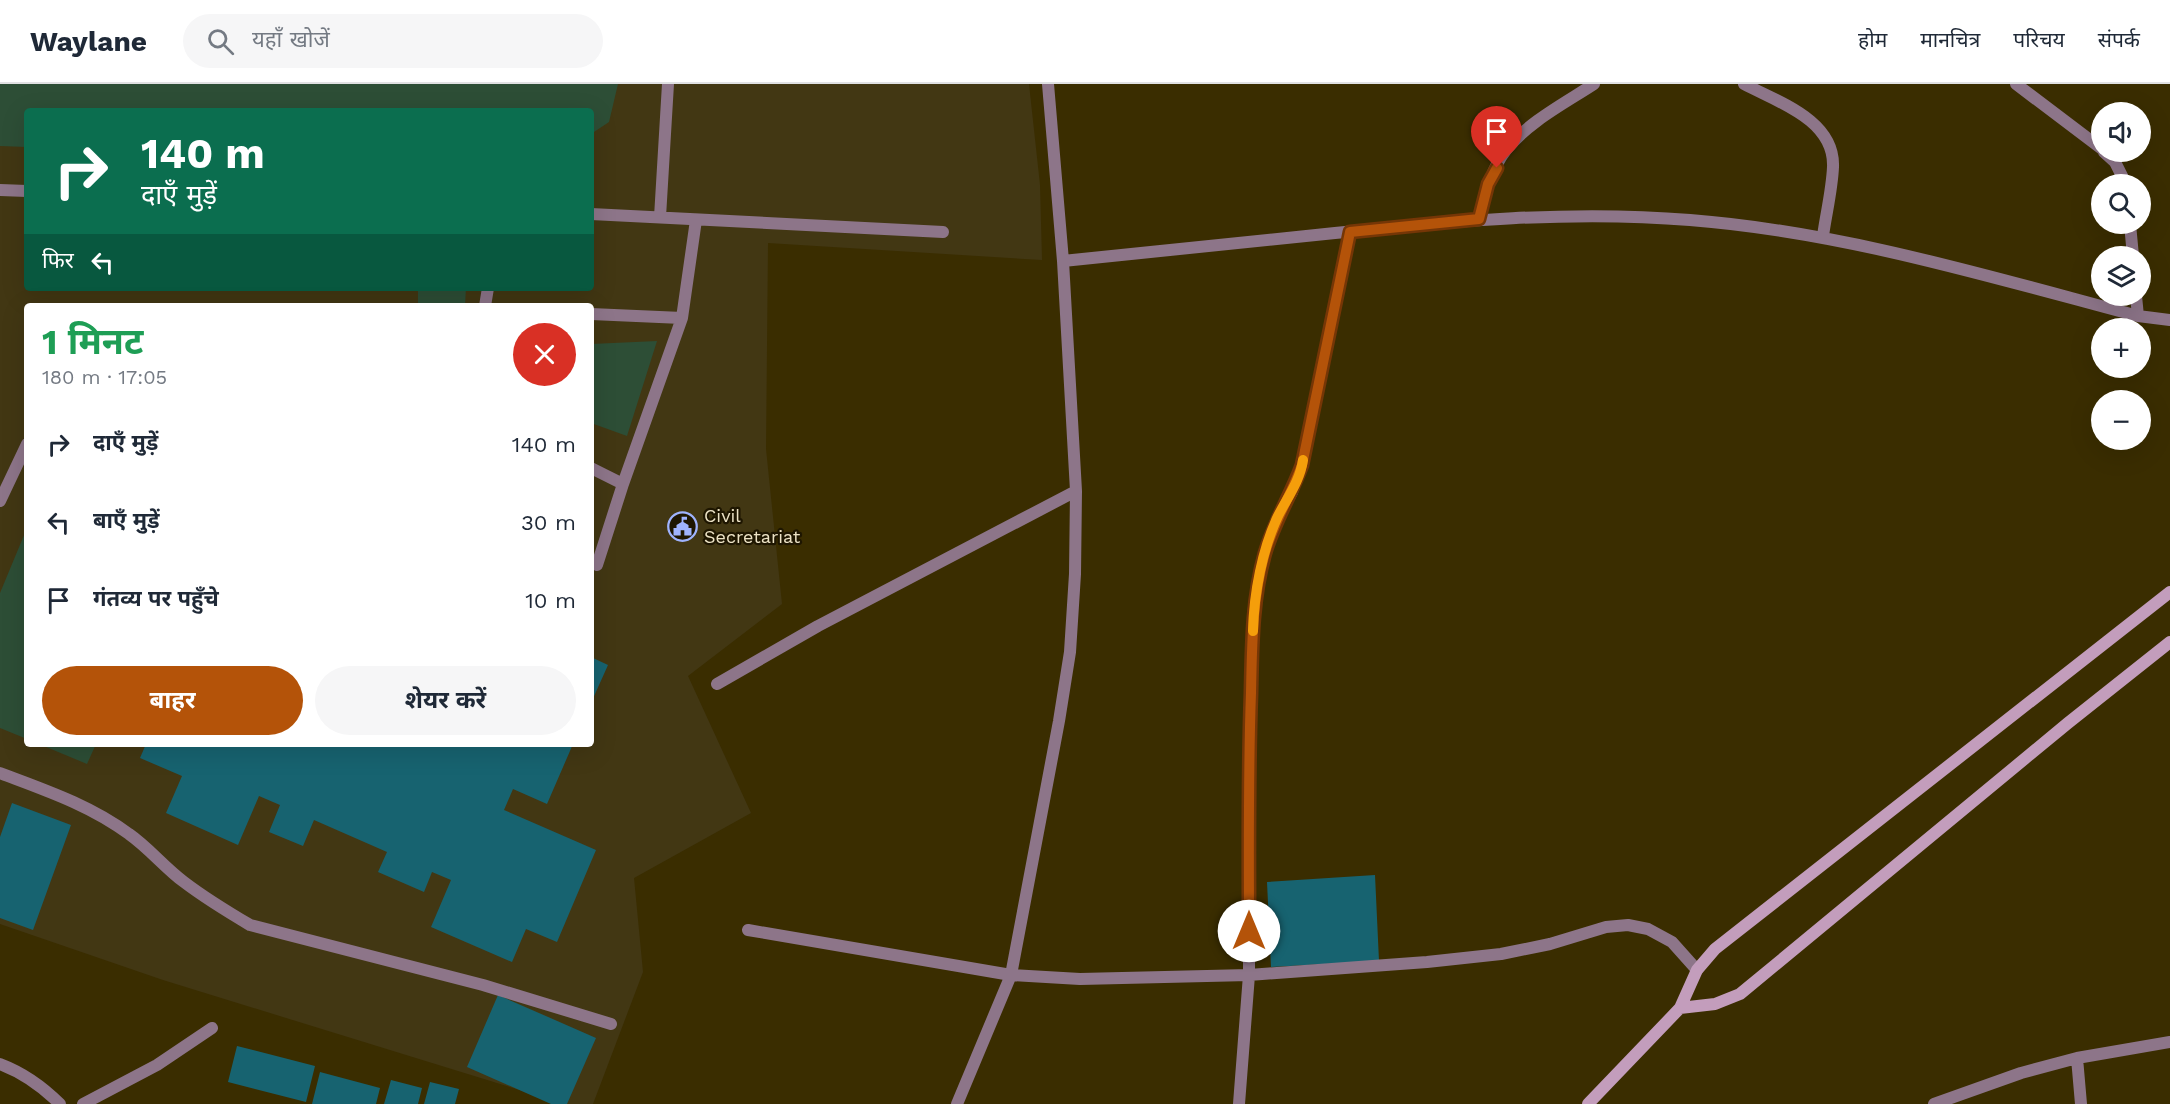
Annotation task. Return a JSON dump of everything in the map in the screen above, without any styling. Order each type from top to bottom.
[{"type":"main road","points":[[1588,1104],[1680,1008],[1697,970],[1715,950],[2170,592]]},
{"type":"main road","points":[[1680,1008],[1715,1004],[1740,994],[2068,723],[2170,642]]},
{"type":"street","points":[[660,217],[668,84]]},
{"type":"street","points":[[957,1104],[1011,975],[1070,652],[1075,574],[1076,491],[1063,261],[1048,84]]},
{"type":"street","points":[[1479,219],[1488,184],[1505,151],[1534,123],[1594,84]]},
{"type":"street","points":[[1744,84],[1803,115],[1820,129],[1830,147],[1833,166],[1823,236]]},
{"type":"street","points":[[2016,84],[2091,141]]},
{"type":"street","points":[[0,190],[24,191]]},
{"type":"street","points":[[594,214],[943,232]]},
{"type":"street","points":[[1063,261],[1479,219],[1582,215],[1680,219],[1823,236],[2138,316],[2170,320]]},
{"type":"street","points":[[597,565],[682,318],[696,220]]},
{"type":"street","points":[[1239,1104],[1249,975],[1249,754],[1254,606],[1265,554],[1274,526],[1292,492],[1302,465],[1350,232]]},
{"type":"street","points":[[2137,306],[2138,316]]},
{"type":"street","points":[[594,314],[682,318]]},
{"type":"street","points":[[0,501],[24,450]]},
{"type":"street","points":[[594,470],[623,484]]},
{"type":"street","points":[[717,684],[818,626],[1076,491]]},
{"type":"street","points":[[0,773],[74,801],[101,815],[130,834],[183,882],[250,925],[483,985],[611,1024]]},
{"type":"street","points":[[748,930],[1011,975],[1080,978],[1249,975],[1427,962],[1500,954],[1550,944],[1606,927],[1628,925],[1648,928],[1672,942],[1697,970]]},
{"type":"street","points":[[82,1104],[157,1065],[212,1028]]},
{"type":"street","points":[[1934,1104],[2021,1073],[2077,1058],[2158,1042],[2170,1042]]},
{"type":"street","points":[[2077,1058],[2081,1104]]},
{"type":"street","points":[[0,1064],[20,1072],[44,1088],[60,1104]]},
{"type":"shaded area","name":"Civil Secretariat","points":[[0,84],[1029,84],[1040,185],[1042,260],[768,243],[766,449],[782,604],[688,676],[751,813],[634,878],[643,972],[593,1104],[565,1104],[163,980],[0,924]]},
{"type":"green space","points":[[0,84],[618,84],[609,122],[594,132],[594,108],[24,108],[24,147],[0,146]]},
{"type":"green space","points":[[418,291],[466,291],[465,303],[418,303]]},
{"type":"green space","points":[[657,341],[627,436],[594,424],[594,344]]},
{"type":"green space","points":[[24,535],[24,738],[0,728],[0,593]]},
{"type":"green space","points":[[46,747],[95,747],[87,764]]},
{"type":"building","points":[[594,658],[608,665],[594,696]]},
{"type":"building","points":[[145,747],[572,747],[547,804],[513,789],[504,810],[596,850],[557,942],[526,929],[512,962],[431,927],[451,880],[432,872],[424,892],[378,872],[387,852],[314,820],[303,846],[269,832],[280,805],[259,796],[238,845],[166,813],[182,776],[140,758]]},
{"type":"building","points":[[12,803],[71,825],[33,930],[0,918],[0,837]]},
{"type":"building","points":[[1375,875],[1379,961],[1271,967],[1267,882]]},
{"type":"building","points":[[498,995],[596,1038],[567,1104],[551,1104],[467,1067]]},
{"type":"building","points":[[237,1046],[315,1066],[306,1102],[228,1082]]},
{"type":"building","points":[[320,1072],[380,1088],[376,1104],[312,1104]]},
{"type":"building","points":[[391,1080],[422,1088],[418,1104],[384,1104]]},
{"type":"building","points":[[430,1082],[459,1089],[455,1104],[424,1104]]},
{"type":"slow traffic","points":[[1253,631],[1254,606],[1265,554],[1278,517],[1292,492],[1303,460]]},
{"type":"place","name":"Civil Secretariat","points":[[683,526]]},
{"type":"route","points":[[1249,931],[1249,754],[1254,606],[1265,554],[1278,517],[1292,492],[1302,465],[1350,232],[1479,219],[1488,184],[1497,168]]}]
